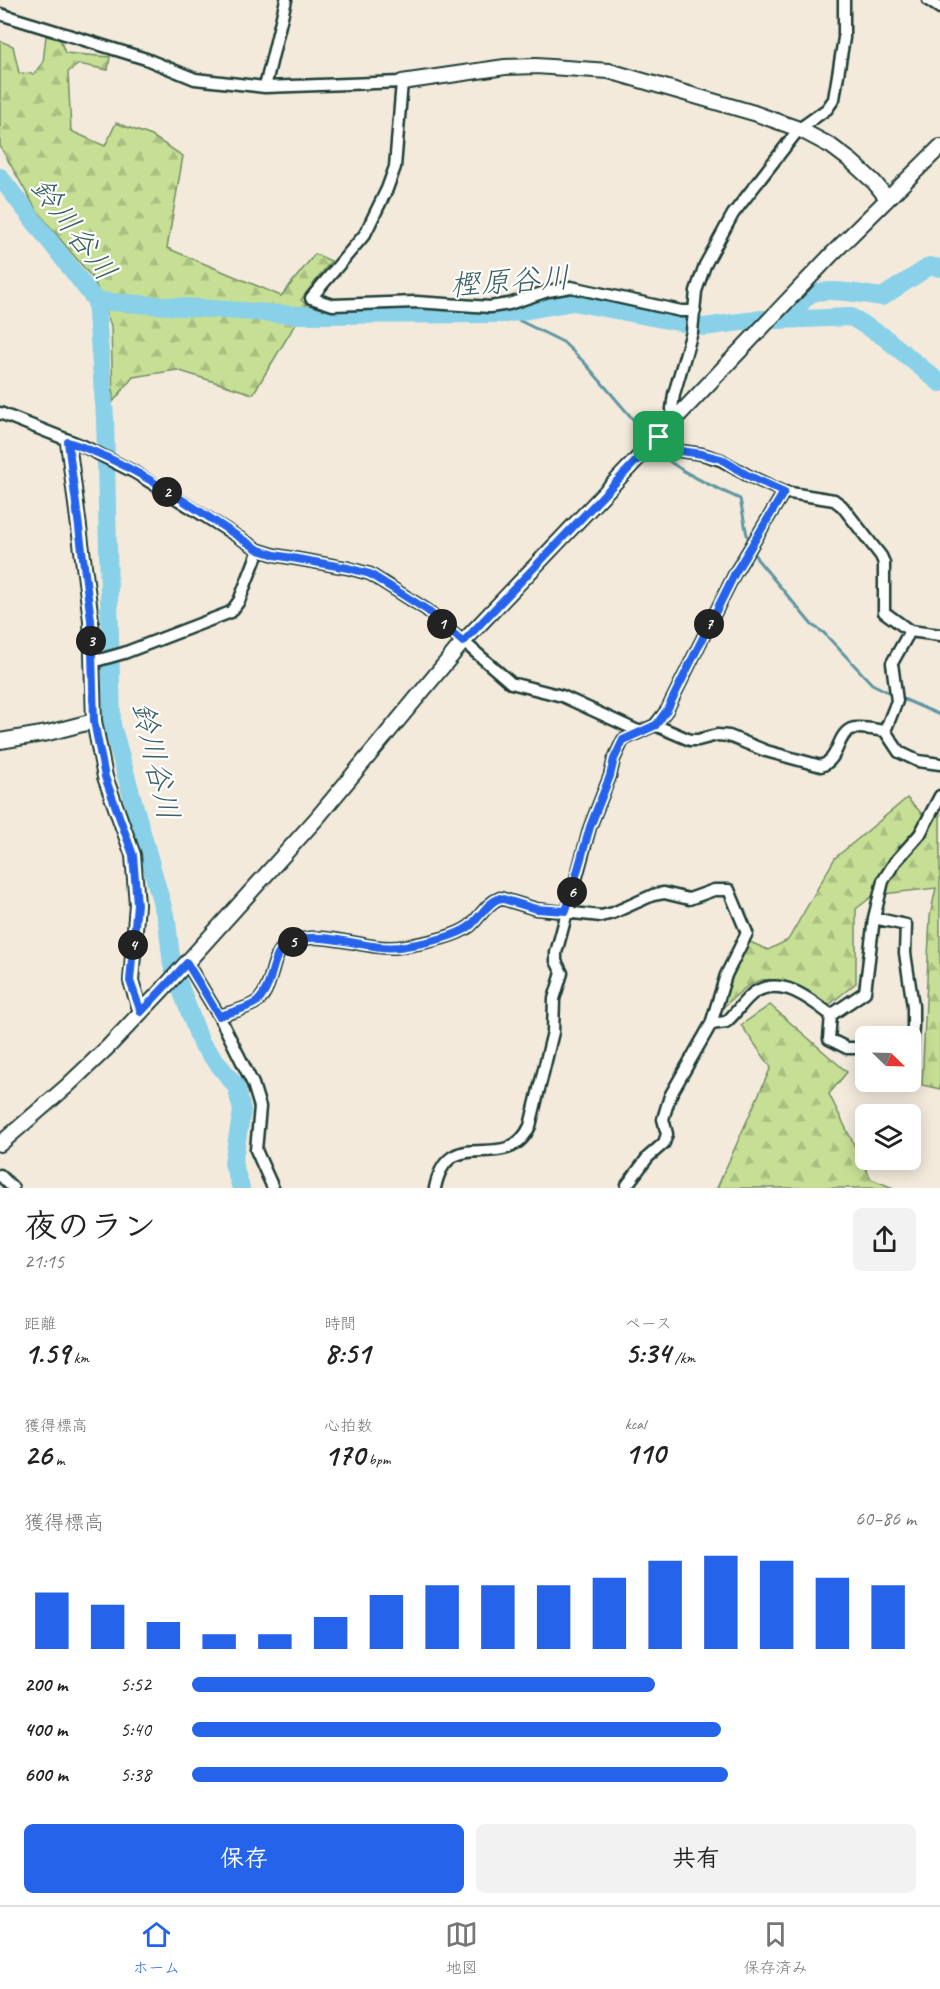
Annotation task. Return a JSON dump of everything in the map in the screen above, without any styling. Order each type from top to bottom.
[{"type":"street","points":[[265,87],[286,0]]},
{"type":"street","points":[[674,420],[672,409],[674,394],[692,332],[696,291],[705,265],[733,214],[799,129],[826,109],[834,99],[844,38],[844,0]]},
{"type":"street","points":[[928,0],[940,8]]},
{"type":"street","points":[[0,14],[146,59],[195,79],[265,87],[402,82],[505,68],[557,67],[609,71],[799,129],[831,146],[851,161],[874,182],[887,198]]},
{"type":"street","points":[[402,82],[395,167],[387,189],[365,234],[311,298],[333,305],[416,302],[490,307],[571,287],[694,313]]},
{"type":"street","points":[[0,1144],[66,1087],[163,989],[317,818],[463,642],[764,325],[887,198],[940,147]]},
{"type":"street","points":[[0,413],[110,459],[150,481],[259,550],[370,574],[427,610],[511,682],[562,696],[638,732]]},
{"type":"street","points":[[655,441],[673,450],[721,459],[747,475],[784,492],[834,500],[842,506],[881,556],[884,563],[884,612],[910,631],[940,634]]},
{"type":"street","points":[[68,442],[96,661],[94,721],[105,777],[133,855],[137,904],[130,981],[141,1012]]},
{"type":"street","points":[[435,1188],[448,1158],[461,1153],[508,1149],[525,1137],[530,1126],[553,1032],[554,999],[561,973],[556,961],[556,953],[590,827],[610,776],[614,759],[623,740],[656,725],[667,710],[735,573],[784,492]]},
{"type":"street","points":[[96,661],[231,612],[239,601],[259,550]]},
{"type":"street","points":[[885,731],[896,696],[892,663],[910,631]]},
{"type":"street","points":[[0,741],[48,733],[94,721]]},
{"type":"street","points":[[656,725],[690,740],[717,735],[729,736],[766,751],[821,766],[829,763],[849,730],[855,728],[885,731]]},
{"type":"street","points":[[885,731],[899,752],[918,761],[940,764]]},
{"type":"street","points":[[831,1015],[865,992],[874,918],[883,881],[920,834],[940,795]]},
{"type":"street","points":[[219,1016],[257,1002],[272,978],[274,963],[280,949],[295,941],[323,939],[398,947],[460,932],[470,926],[494,900],[500,898],[536,909],[601,916],[653,895],[664,893],[689,899],[714,890],[729,890],[747,933],[726,975],[711,1024],[670,1096],[663,1119],[667,1134],[664,1143],[648,1156],[627,1188]]},
{"type":"street","points":[[874,918],[906,925],[905,953],[914,1026]]},
{"type":"street","points":[[185,965],[219,1016],[253,1084],[260,1107],[256,1150],[273,1188]]},
{"type":"street","points":[[711,1024],[726,1022],[754,993],[768,987],[780,986],[794,991],[831,1015]]},
{"type":"street","points":[[831,1015],[829,1039],[848,1048],[855,1048]]},
{"type":"street","points":[[0,1175],[13,1188]]},
{"type":"green space","points":[[46,36],[60,39],[65,53],[110,57],[108,70],[79,64],[68,72],[71,131],[105,146],[116,123],[152,136],[183,156],[167,248],[281,296],[315,254],[331,261],[301,300],[307,305],[253,394],[177,370],[133,377],[113,402],[111,326],[94,280],[37,211],[0,146],[0,41],[13,46],[19,73],[34,74],[43,62]]},
{"type":"green space","points":[[907,798],[931,823],[940,809],[940,1089],[922,1085],[930,916],[936,888],[874,895],[856,909],[856,983],[826,1007],[789,984],[768,980],[758,981],[748,986],[719,1011],[748,941],[768,950],[788,940],[835,858]]},
{"type":"green space","points":[[770,1005],[847,1072],[829,1094],[855,1147],[855,1170],[867,1170],[871,1179],[893,1188],[717,1188],[771,1067],[741,1025]]},
{"type":"waterway","name":"鈴川谷川","points":[[0,177],[96,301],[105,417],[112,725],[167,922],[172,965],[201,1043],[236,1086],[242,1111],[233,1163],[241,1188]]},
{"type":"waterway","points":[[790,319],[803,301],[814,293],[833,291],[882,297],[930,266],[940,268]]},
{"type":"waterway","name":"樫原谷川","points":[[96,301],[297,315],[506,314],[573,302],[704,327],[762,319],[851,317],[884,337],[940,383]]},
{"type":"waterway","points":[[506,314],[563,342],[584,362],[649,438]]},
{"type":"waterway","points":[[654,446],[681,470],[740,499],[750,543]]},
{"type":"waterway","points":[[753,549],[757,559],[812,625],[824,633],[872,684],[892,694]]},
{"type":"waterway","points":[[901,698],[940,715]]},
{"type":"route","points":[[659,437],[673,450],[721,459],[747,475],[784,492],[735,573],[662,718],[656,725],[623,740],[590,827],[566,911],[536,909],[500,898],[494,900],[470,926],[460,932],[398,947],[323,939],[289,943],[280,949],[274,963],[272,978],[257,1002],[219,1016],[187,963],[141,1012],[130,981],[137,904],[133,855],[105,777],[94,721],[91,620],[68,442],[83,446],[134,472],[259,550],[370,574],[427,610],[463,642],[659,437]]}]
